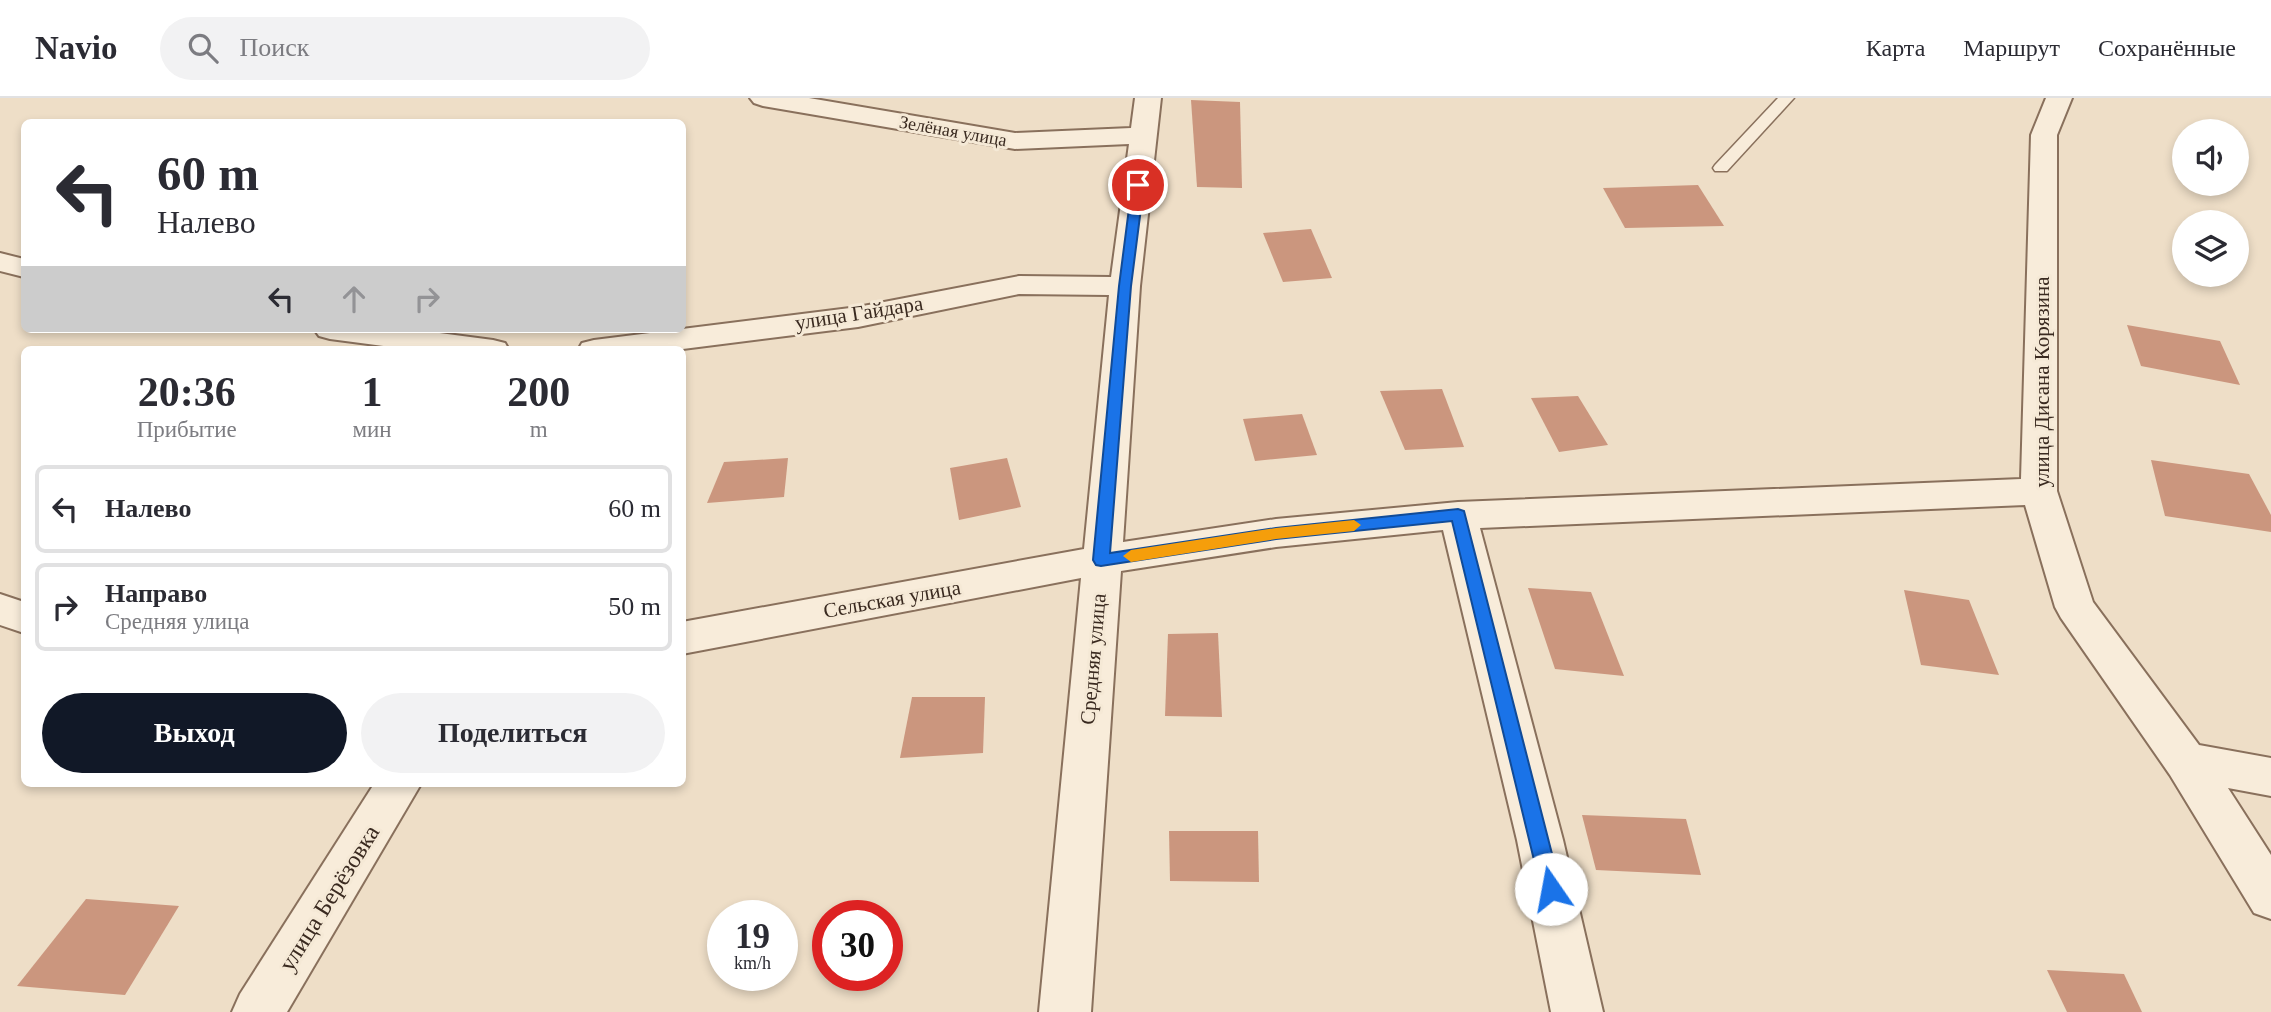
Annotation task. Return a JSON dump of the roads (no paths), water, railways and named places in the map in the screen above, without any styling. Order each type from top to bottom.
[{"type":"street","name":"Зелёная улица","points":[[763,98],[1015,141],[1147,116]]},
{"type":"street","name":"улица Дисана Корязина","points":[[2059,98],[2044,135],[2039,491],[2075,607],[2186,762],[2271,897]]},
{"type":"street","name":"Средняя улица","points":[[1065,1012],[1125,286],[1147,116]]},
{"type":"street","points":[[0,262],[21,267]]},
{"type":"street","name":"улица Гайдара","points":[[626,346],[858,317],[1019,285],[1125,286]]},
{"type":"street","points":[[361,333],[462,346]]},
{"type":"street","name":"Сельская улица","points":[[686,637],[1101,560],[1276,533],[1458,515],[2039,491]]},
{"type":"street","points":[[1458,515],[1540,840],[1577,1012]]},
{"type":"street","points":[[0,609],[21,617]]},
{"type":"street","points":[[2186,762],[2271,778]]},
{"type":"street","name":"улица Берёзовка","points":[[258,1012],[397,787]]},
{"type":"lane","points":[[1721,168],[1786,98]]}]
